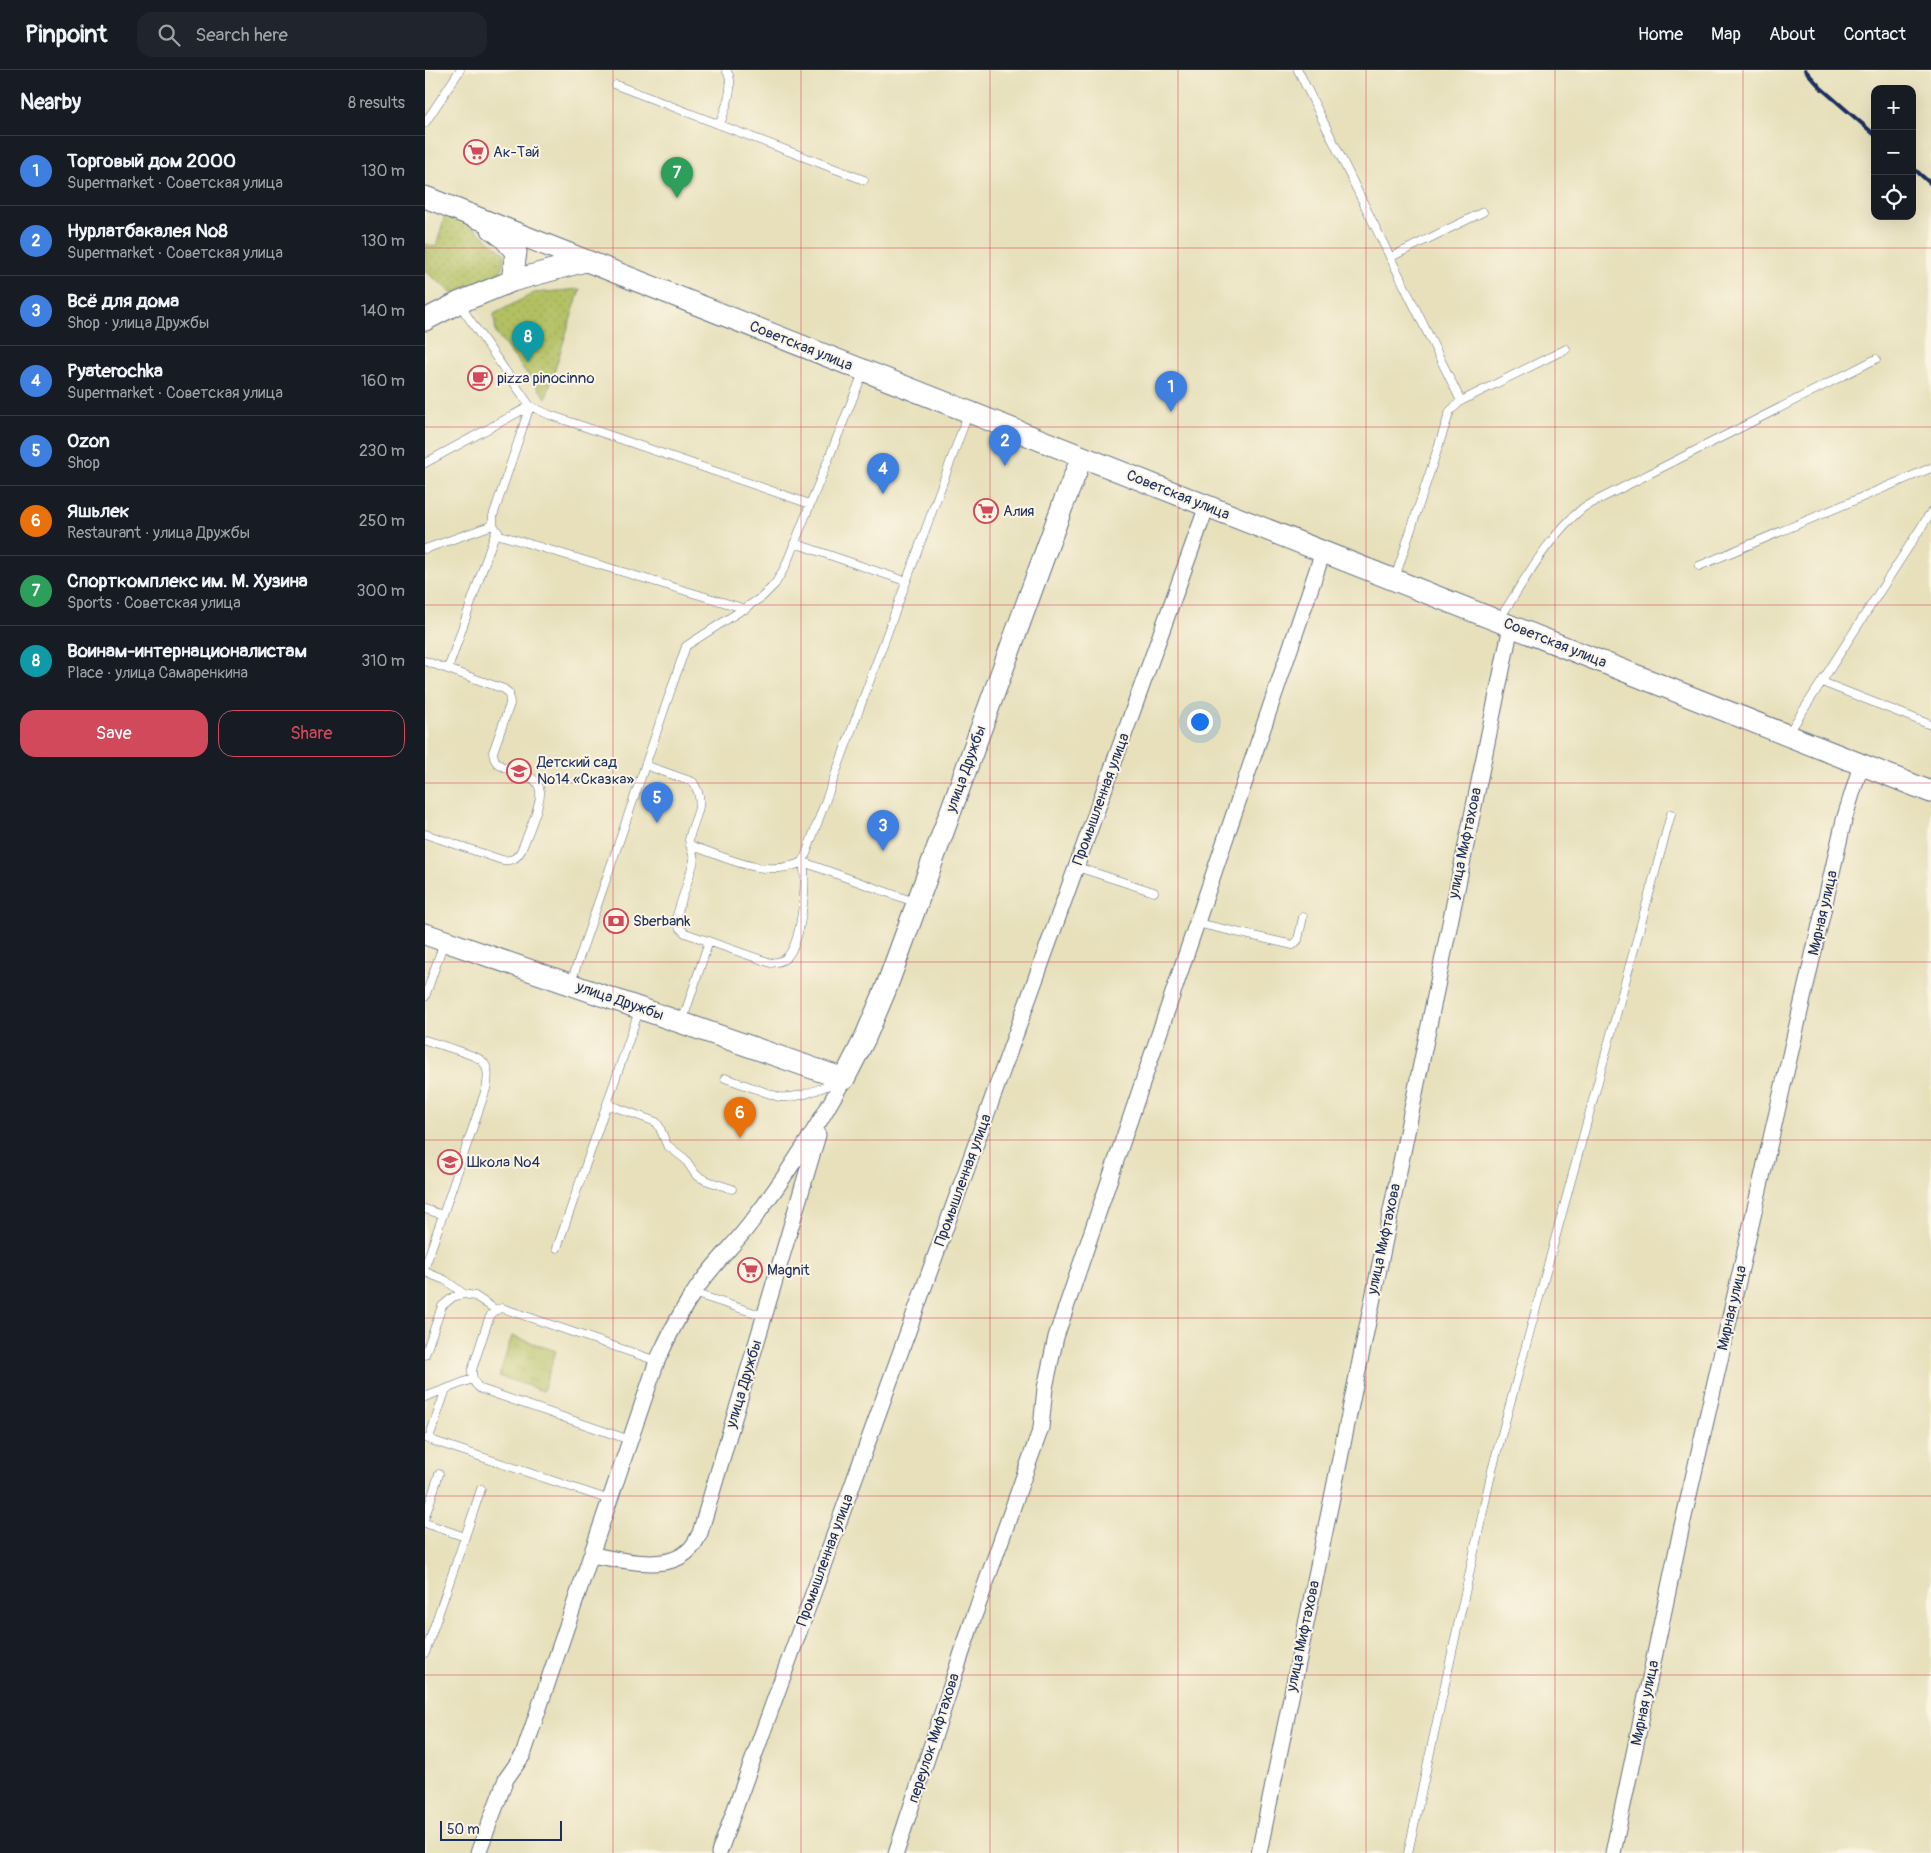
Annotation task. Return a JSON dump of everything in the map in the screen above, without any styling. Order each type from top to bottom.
[{"type":"main road","name":"Советская улица","points":[[425,197],[1931,792]]},
{"type":"main road","points":[[463,212],[503,236],[516,252],[512,281]]},
{"type":"main road","points":[[425,320],[458,303],[512,281],[585,261]]},
{"type":"main road","name":"улица Дружбы","points":[[435,937],[844,1079],[865,1038],[885,991],[1082,457]]},
{"type":"street","name":"Промышленная улица","points":[[719,1853],[1207,506]]},
{"type":"street","points":[[1197,923],[1323,552]]},
{"type":"street","name":"улица Мифтахова","points":[[1259,1853],[1504,624]]},
{"type":"street","name":"Мирная улица","points":[[1613,1853],[1688,1501],[1844,820],[1861,764]]},
{"type":"street","name":"переулок Мифтахова","points":[[896,1853],[972,1622],[1041,1428],[1045,1388],[1056,1337],[1197,923]]},
{"type":"street","name":"улица Дружбы","points":[[478,1853],[506,1778],[523,1755],[657,1361],[677,1319],[693,1292],[752,1222],[777,1188],[823,1117],[844,1079]]},
{"type":"street","name":"улица Дружбы","points":[[591,1555],[648,1563],[666,1563],[690,1550],[700,1533],[823,1117]]},
{"type":"lane","points":[[425,123],[460,70]]},
{"type":"lane","points":[[720,125],[731,80],[726,70]]},
{"type":"lane","points":[[1298,70],[1461,400]]},
{"type":"lane","points":[[616,86],[865,180]]},
{"type":"lane","points":[[1391,258],[1483,212]]},
{"type":"lane","points":[[458,303],[530,406],[550,416],[810,504]]},
{"type":"lane","points":[[1394,580],[1450,411],[1461,400],[1566,349]]},
{"type":"lane","points":[[1504,624],[1554,536],[1569,519],[1584,507],[1876,359]]},
{"type":"lane","points":[[570,984],[686,646],[762,598],[775,584],[785,567],[864,370]]},
{"type":"lane","points":[[425,463],[530,406]]},
{"type":"lane","points":[[448,669],[494,528],[493,516],[530,406]]},
{"type":"lane","points":[[645,765],[693,782],[701,802],[690,834],[690,845],[695,861],[677,915],[676,922],[679,928],[685,933],[771,963],[780,962],[787,958],[791,951],[802,911],[805,880],[803,862],[905,581],[969,412]]},
{"type":"lane","points":[[1699,566],[1931,468]]},
{"type":"lane","points":[[1787,735],[1931,512]]},
{"type":"lane","points":[[425,549],[494,528]]},
{"type":"lane","points":[[494,528],[504,537],[746,609]]},
{"type":"lane","points":[[794,543],[905,581]]},
{"type":"lane","points":[[425,661],[504,688],[509,693],[510,704],[493,752],[493,758],[501,766],[531,776],[538,783],[540,796],[521,851],[517,858],[511,861],[425,834]]},
{"type":"lane","points":[[1822,682],[1930,722]]},
{"type":"lane","points":[[1408,1853],[1492,1470],[1671,814]]},
{"type":"lane","points":[[690,845],[758,868],[784,868],[803,862],[917,903]]},
{"type":"lane","points":[[1077,867],[1154,892]]},
{"type":"lane","points":[[1197,923],[1293,945],[1298,940],[1303,917]]},
{"type":"lane","points":[[425,997],[435,937]]},
{"type":"lane","points":[[681,1023],[709,941]]},
{"type":"lane","points":[[557,1248],[640,1008]]},
{"type":"lane","points":[[425,1040],[481,1059],[489,1075],[486,1089],[425,1267]]},
{"type":"lane","points":[[725,1078],[779,1097],[788,1098],[802,1095],[844,1079]]},
{"type":"lane","points":[[607,1104],[656,1122],[667,1145],[685,1158],[700,1178],[732,1189]]},
{"type":"lane","points":[[425,1209],[443,1215]]},
{"type":"lane","points":[[425,1272],[445,1280],[464,1294]]},
{"type":"lane","points":[[693,1292],[764,1316]]},
{"type":"lane","points":[[425,1356],[442,1306],[453,1297],[464,1294],[475,1296],[496,1310]]},
{"type":"lane","points":[[630,1440],[481,1389],[472,1379],[472,1370],[488,1320],[491,1313],[502,1308],[657,1361]]},
{"type":"lane","points":[[425,1397],[472,1379]]},
{"type":"lane","points":[[446,1388],[427,1438],[610,1500]]},
{"type":"lane","points":[[425,1517],[439,1474]]},
{"type":"lane","points":[[425,1653],[481,1489]]},
{"type":"lane","points":[[425,1524],[465,1537]]},
{"type":"green space","points":[[445,215],[468,223],[505,254],[500,275],[453,293],[425,271],[425,244],[436,247]]},
{"type":"green space","points":[[580,289],[546,398],[496,334],[494,314],[534,293]]},
{"type":"green space","points":[[512,1336],[556,1351],[543,1391],[499,1376]]},
{"type":"railway","points":[[1805,70],[1821,88],[1871,132]]},
{"type":"railway","points":[[1916,171],[1931,184]]},
{"type":"place","name":"Ак-Тай","points":[[476,152]]},
{"type":"place","name":"Спорткомплекс им. М. Хузина","points":[[677,198]]},
{"type":"place","name":"Воинам-интернационалистам","points":[[528,362]]},
{"type":"place","name":"pizza pinocinno","points":[[480,378]]},
{"type":"place","name":"Торговый дом 2000","points":[[1171,412]]},
{"type":"place","name":"Нурлатбакалея №8","points":[[1005,466]]},
{"type":"place","name":"Pyaterochka","points":[[883,494]]},
{"type":"place","name":"Алия","points":[[986,511]]},
{"type":"place","name":"Детский сад №14 «Сказка»","points":[[519,771]]},
{"type":"place","name":"Ozon","points":[[657,823]]},
{"type":"place","name":"Всё для дома","points":[[883,851]]},
{"type":"place","name":"Sberbank","points":[[616,921]]},
{"type":"place","name":"Яшьлек","points":[[740,1138]]},
{"type":"place","name":"Школа №4","points":[[450,1162]]},
{"type":"place","name":"Magnit","points":[[750,1270]]}]
